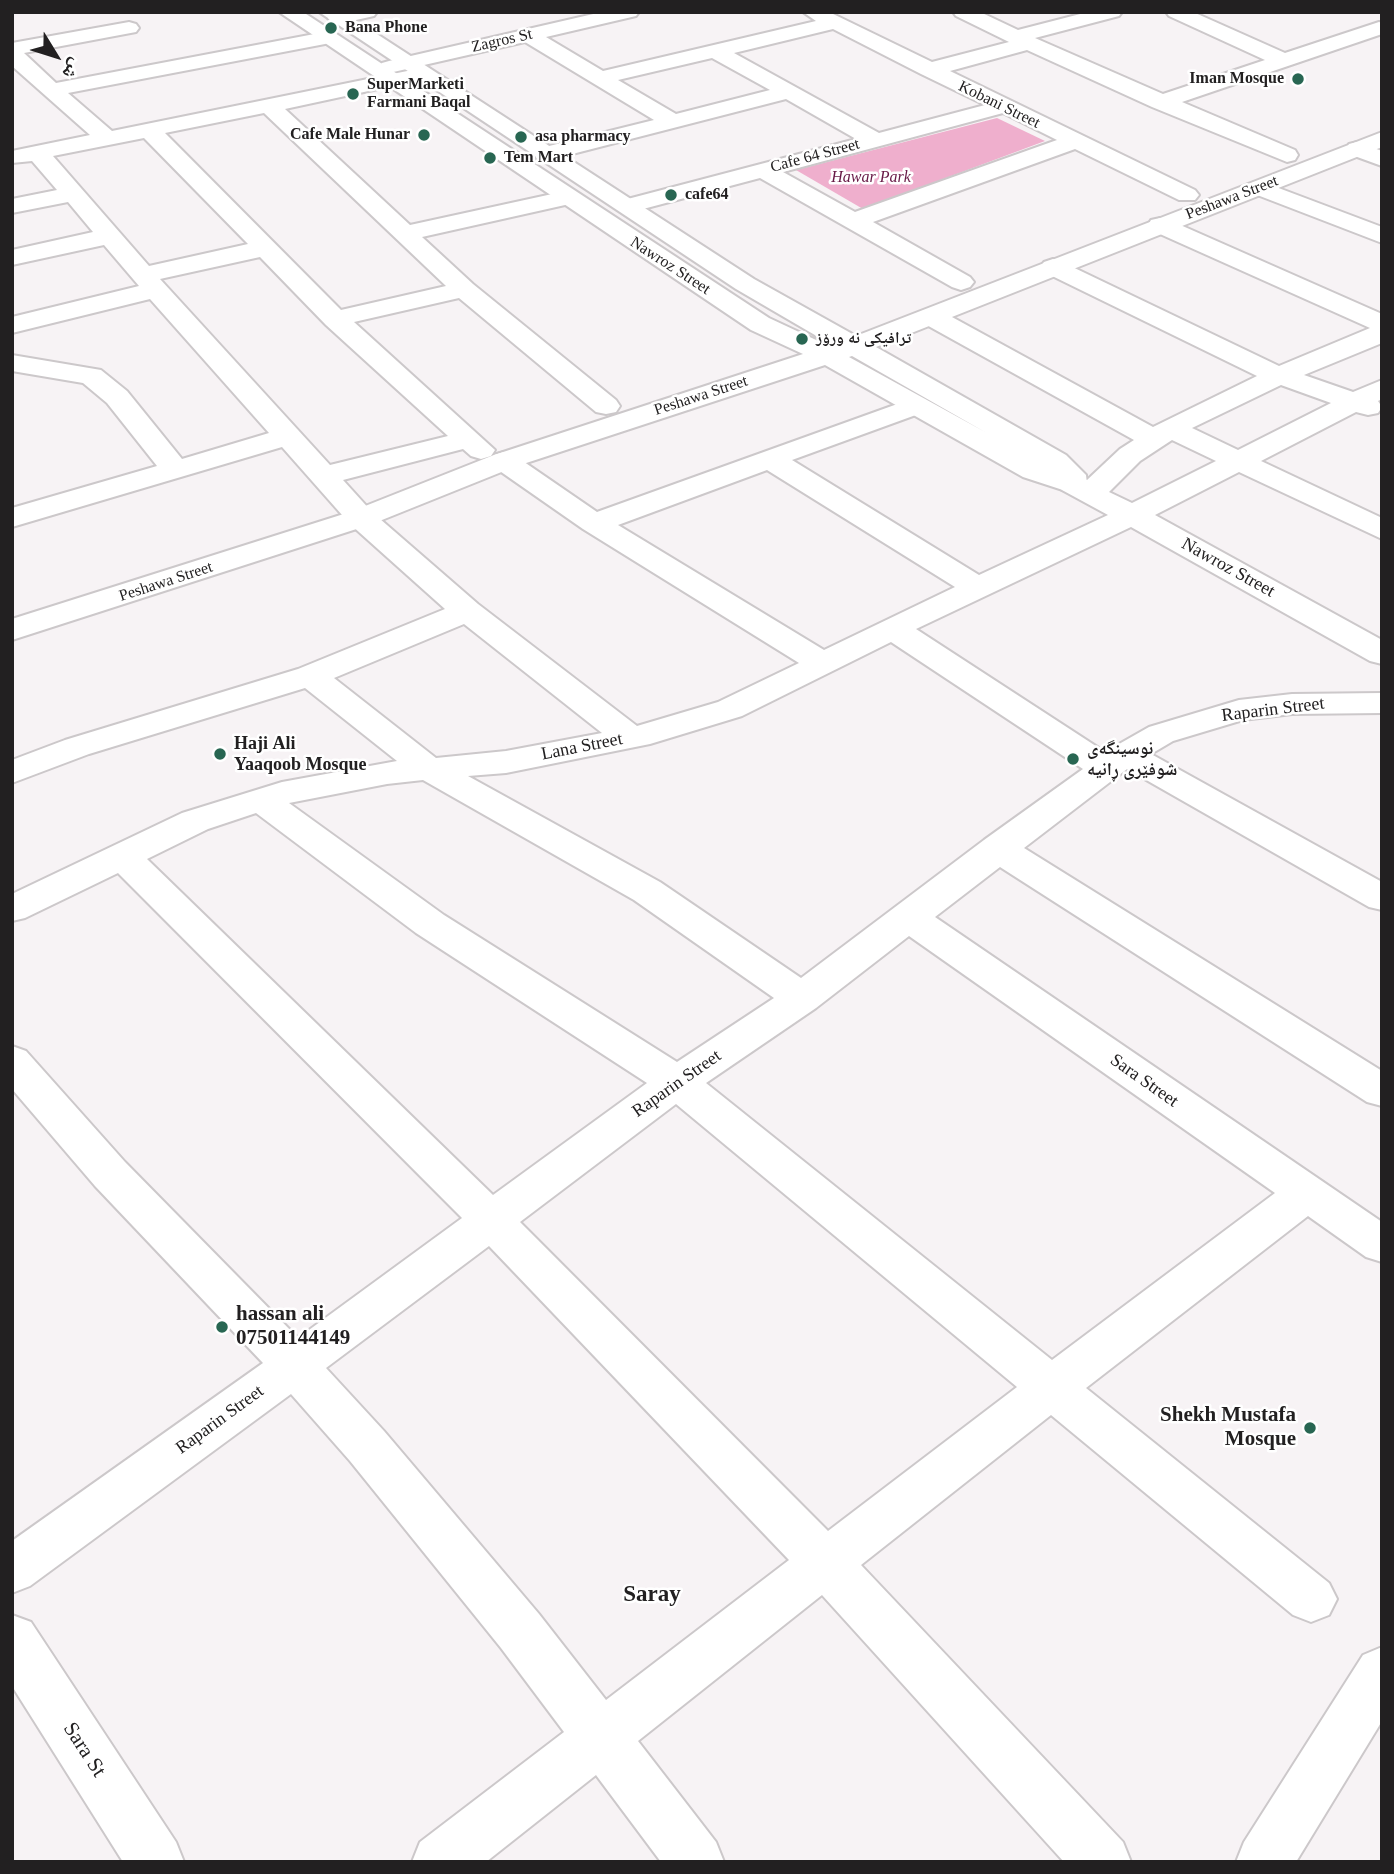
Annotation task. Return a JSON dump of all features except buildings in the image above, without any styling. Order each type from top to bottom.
[{"type":"street","points":[[108,12],[179,66]]},
{"type":"street","name":"Nawroz Street","points":[[289,12],[331,23],[566,198],[729,304],[796,342]]},
{"type":"street","points":[[51,90],[179,66],[367,12]]},
{"type":"street","name":"Zagros St","points":[[25,155],[270,106],[528,35],[627,12]]},
{"type":"street","name":"Kobani Street","points":[[813,12],[1073,142],[1187,195]]},
{"type":"street","points":[[963,12],[1160,102],[1287,156]]},
{"type":"street","points":[[928,70],[1112,12]]},
{"type":"street","points":[[1176,12],[1283,60]]},
{"type":"street","points":[[1348,16],[1380,29]]},
{"type":"street","points":[[600,78],[834,23]]},
{"type":"street","points":[[12,51],[129,28]]},
{"type":"street","points":[[1160,102],[1380,29]]},
{"type":"street","points":[[528,35],[673,122]]},
{"type":"street","points":[[12,51],[51,90],[107,138]]},
{"type":"street","points":[[715,51],[875,140]]},
{"type":"street","name":"Nawroz Street","points":[[399,72],[545,154],[628,206],[745,284],[914,406],[1033,471],[1081,489],[1199,550],[1382,653]]},
{"type":"street","points":[[545,154],[789,92]]},
{"type":"street","points":[[270,106],[464,289],[606,406]]},
{"type":"street","name":"Cafe 64 Street","points":[[628,206],[1002,107]]},
{"type":"street","points":[[149,130],[335,318],[485,450],[594,523],[824,664]]},
{"type":"street","name":"Peshawa Street","points":[[485,450],[826,343],[961,282],[1287,156],[1376,135]]},
{"type":"street","name":"Peshawa Street","points":[[12,630],[354,511],[485,450],[606,406],[796,342],[855,346],[1260,188],[1376,135]]},
{"type":"street","points":[[854,221],[1073,142]]},
{"type":"street","points":[[25,155],[73,194],[149,283],[354,511],[467,611],[630,738]]},
{"type":"street","points":[[763,170],[961,282]]},
{"type":"street","points":[[1260,188],[1382,236]]},
{"type":"street","points":[[12,206],[73,194]]},
{"type":"street","points":[[405,233],[566,198]]},
{"type":"street","points":[[1160,225],[1382,324]]},
{"type":"street","points":[[12,258],[109,236]]},
{"type":"street","points":[[12,325],[265,248]]},
{"type":"street","points":[[1053,267],[1255,366],[1355,401],[1382,414]]},
{"type":"street","points":[[335,318],[464,289]]},
{"type":"street","points":[[932,317],[1161,433],[1241,461],[1382,530]]},
{"type":"street","points":[[1081,489],[1161,433],[1280,375],[1382,333]]},
{"type":"street","name":"Nawroz Street","points":[[855,346],[1056,461],[1081,489]]},
{"type":"street","points":[[12,363],[91,376],[117,397],[174,468]]},
{"type":"street","name":"Lana Street","points":[[12,909],[195,821],[260,799],[387,773],[506,762],[630,738],[730,709],[892,628],[1130,516],[1382,388]]},
{"type":"street","points":[[594,523],[914,406]]},
{"type":"street","points":[[12,517],[287,437]]},
{"type":"street","points":[[323,476],[485,450]]},
{"type":"street","points":[[770,459],[977,587]]},
{"type":"street","name":"Peshawa Street","points":[[12,608],[354,511]]},
{"type":"street","points":[[12,772],[77,747],[310,676],[467,611]]},
{"type":"street","points":[[892,628],[1114,760],[1382,898]]},
{"type":"street","points":[[310,676],[430,770],[647,891],[802,998]]},
{"type":"street","name":"Raparin Street","points":[[12,1570],[295,1366],[677,1082],[802,998],[1114,760],[1161,734],[1239,710],[1292,704],[1382,704]]},
{"type":"street","points":[[260,799],[430,924],[677,1082],[1311,1599]]},
{"type":"street","points":[[997,848],[1382,1091]]},
{"type":"street","points":[[122,855],[491,1220],[826,1563],[1103,1862]]},
{"type":"street","name":"Sara Street","points":[[907,916],[1381,1243]]},
{"type":"street","points":[[12,1061],[162,1230],[295,1366],[442,1534],[696,1862]]},
{"type":"street","points":[[440,1862],[1307,1193]]},
{"type":"street","name":"Sara St","points":[[12,1639],[156,1862]]},
{"type":"street","points":[[1264,1862],[1382,1672]]},
{"type":"green space","name":"Hawar Park","points":[[997,118],[1045,141],[863,209],[796,170]]},
{"type":"place","name":"Bana Phone","points":[[331,28]]},
{"type":"place","name":"Iman Mosque","points":[[1298,79]]},
{"type":"place","name":"SuperMarketi Farmani Baqal","points":[[353,94]]},
{"type":"place","name":"Cafe Male Hunar","points":[[424,135]]},
{"type":"place","name":"asa pharmacy","points":[[521,137]]},
{"type":"place","name":"Tem Mart","points":[[490,158]]},
{"type":"place","name":"cafe64","points":[[671,195]]},
{"type":"place","name":"ترافیکی نه ورۆز","points":[[802,339]]},
{"type":"place","name":"Haji Ali Yaaqoob Mosque","points":[[220,754]]},
{"type":"place","name":"نوسینگەی شوفێری ڕانیە","points":[[1073,759]]},
{"type":"place","name":"hassan ali 07501144149","points":[[222,1327]]},
{"type":"place","name":"Shekh Mustafa Mosque","points":[[1310,1428]]},
{"type":"district","name":"Saray","points":[[652,1595]]}]
